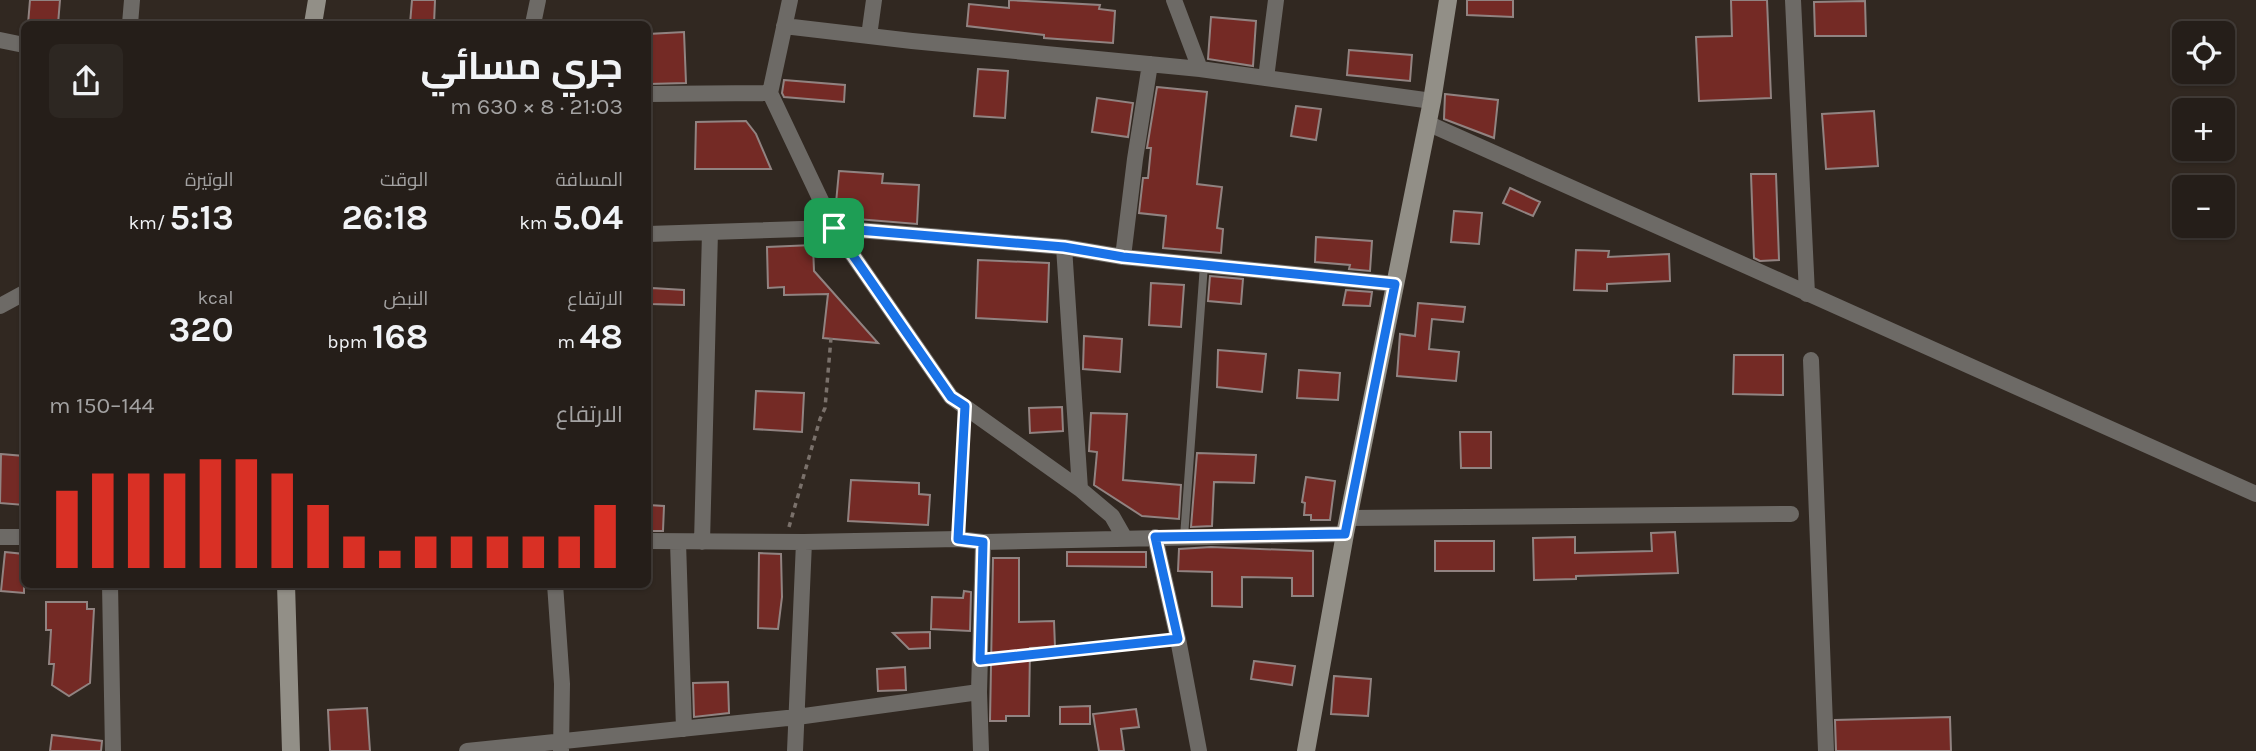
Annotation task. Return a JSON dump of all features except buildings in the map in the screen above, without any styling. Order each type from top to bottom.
[{"type":"street","points":[[130,21],[132,0]]},
{"type":"street","points":[[314,21],[317,0]]},
{"type":"street","points":[[534,21],[538,0]]},
{"type":"street","points":[[790,0],[770,93],[834,228],[951,397],[1080,489],[1112,516],[1124,537]]},
{"type":"street","points":[[869,36],[874,0]]},
{"type":"street","points":[[1174,0],[1200,69]]},
{"type":"street","points":[[1266,78],[1276,0]]},
{"type":"street","points":[[1306,751],[1346,526],[1432,101],[1448,0]]},
{"type":"street","points":[[1793,0],[1807,294]]},
{"type":"street","points":[[784,26],[1200,69],[1432,101]]},
{"type":"street","points":[[0,40],[21,44]]},
{"type":"street","points":[[1123,257],[1150,64]]},
{"type":"street","points":[[651,94],[770,93]]},
{"type":"street","points":[[1427,124],[2256,494]]},
{"type":"street","points":[[651,234],[834,228],[1064,247],[1123,257],[1395,284]]},
{"type":"street","points":[[702,542],[710,232]]},
{"type":"street","points":[[1064,247],[1080,489]]},
{"type":"street","points":[[0,306],[21,295]]},
{"type":"street","points":[[1811,360],[1826,751]]},
{"type":"street","points":[[651,541],[958,539],[983,542],[1184,537],[1346,526],[1791,513]]},
{"type":"street","points":[[0,537],[21,537]]},
{"type":"street","points":[[1155,537],[1199,751]]},
{"type":"street","points":[[678,542],[684,729]]},
{"type":"street","points":[[795,751],[804,542]]},
{"type":"street","points":[[981,751],[979,692],[983,542]]},
{"type":"street","points":[[110,588],[113,751]]},
{"type":"street","points":[[286,588],[291,751]]},
{"type":"street","points":[[555,588],[562,684],[561,746]]},
{"type":"street","points":[[467,751],[561,746],[979,692]]},
{"type":"lane","points":[[1184,537],[1204,265]]},
{"type":"lane","points":[[958,539],[965,406]]},
{"type":"path","points":[[785,542],[825,408],[831,338]]},
{"type":"path","points":[[980,660],[1178,639]]},
{"type":"route","points":[[834,228],[1064,247],[1123,257],[1395,284],[1345,534],[1155,537],[1178,639],[980,660],[983,542],[958,539],[965,406],[951,397],[834,228]]}]
